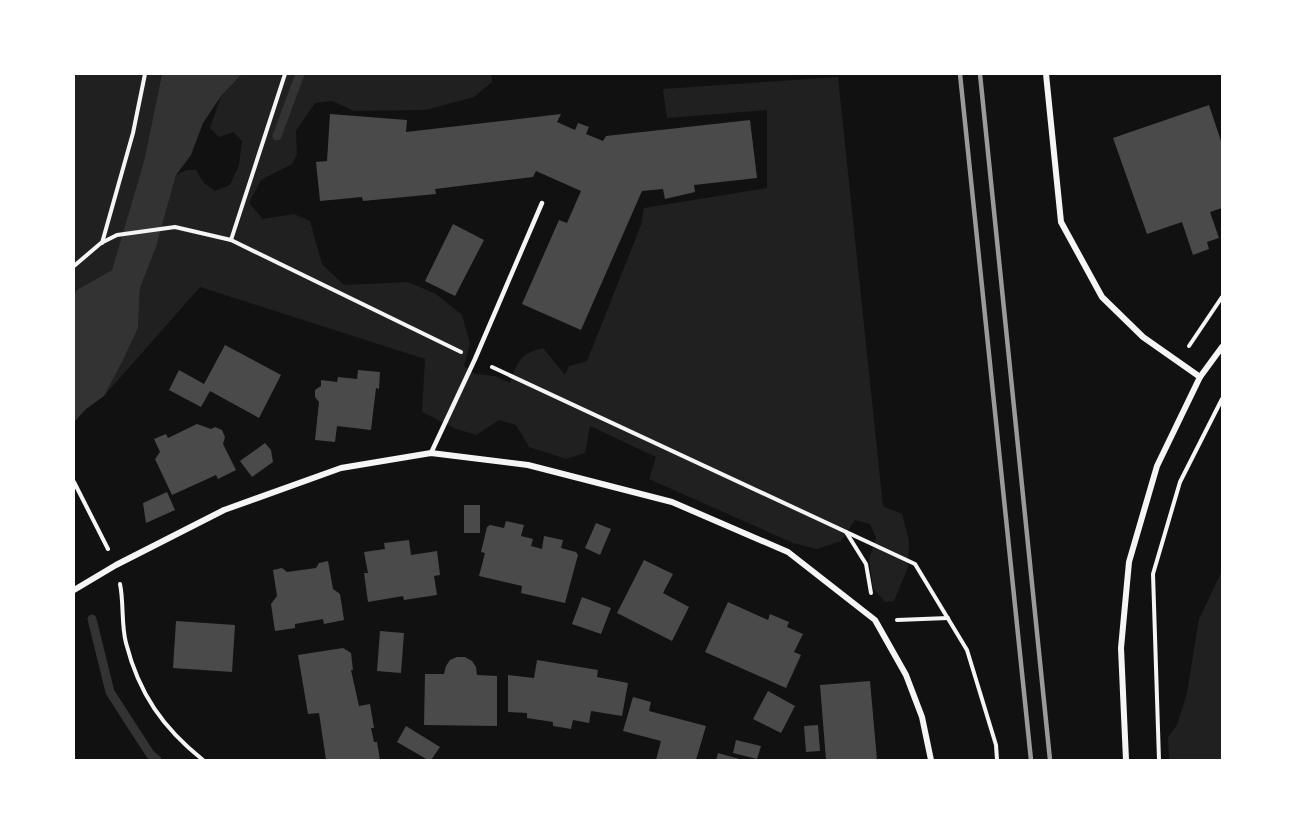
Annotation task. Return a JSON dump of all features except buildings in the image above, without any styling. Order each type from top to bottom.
[{"type":"street","points":[[1046,74],[1061,222],[1102,297],[1143,337],[1200,377]]},
{"type":"street","points":[[1126,760],[1121,648],[1129,562],[1157,466],[1200,377],[1222,347]]},
{"type":"street","points":[[74,590],[116,565],[224,510],[330,471],[430,453],[528,465],[672,502],[788,552],[874,620],[906,675],[922,717],[931,760]]},
{"type":"lane","points":[[430,453],[475,359],[542,203]]},
{"type":"path","points":[[101,243],[133,133],[145,74]]},
{"type":"path","points":[[231,240],[285,74]]},
{"type":"path","points":[[74,266],[101,243],[117,235],[175,227],[231,240],[475,359],[915,564],[967,650],[996,746],[997,760]]},
{"type":"path","points":[[1178,362],[1222,297]]},
{"type":"path","points":[[1159,760],[1153,574],[1180,482],[1222,399]]},
{"type":"path","points":[[74,482],[116,565],[122,592],[126,642],[139,682],[157,716],[182,744],[203,760]]},
{"type":"path","points":[[845,531],[866,564],[874,620],[948,618]]},
{"type":"shaded area","points":[[74,74],[162,74],[144,161],[112,270],[78,290],[74,296]]},
{"type":"shaded area","points":[[162,74],[242,74],[221,96],[203,123],[191,155],[176,175],[156,247],[140,288],[138,328],[123,360],[104,396],[86,409],[74,422],[74,296],[77,290],[112,270],[144,161]]},
{"type":"shaded area","points":[[242,74],[491,74],[492,82],[474,97],[426,110],[354,111],[332,101],[315,103],[296,131],[297,154],[292,164],[261,180],[249,203],[263,219],[294,214],[310,221],[322,264],[344,285],[408,282],[436,294],[462,315],[470,343],[464,366],[475,374],[495,376],[510,383],[521,359],[543,348],[565,375],[569,366],[587,361],[641,225],[644,208],[767,188],[767,110],[667,118],[663,89],[838,77],[883,506],[902,514],[909,541],[908,567],[894,601],[885,602],[873,588],[869,559],[876,538],[870,524],[855,520],[841,541],[817,549],[793,543],[649,479],[656,457],[590,426],[585,453],[566,459],[529,447],[516,425],[499,420],[476,435],[454,428],[422,412],[425,359],[200,287],[104,396],[138,328],[140,288],[156,247],[176,175],[187,170],[196,170],[204,183],[215,191],[230,185],[239,165],[242,141],[233,132],[219,137],[210,128],[221,96]]},
{"type":"shaded area","points":[[1222,571],[1222,760],[1169,760],[1168,737],[1177,725],[1187,693],[1199,619]]},
{"type":"waterway","points":[[277,136],[300,74]]},
{"type":"waterway","points":[[92,619],[110,692],[150,754],[157,760]]},
{"type":"railway","points":[[960,74],[1031,760]]},
{"type":"railway","points":[[980,74],[1050,760]]}]
